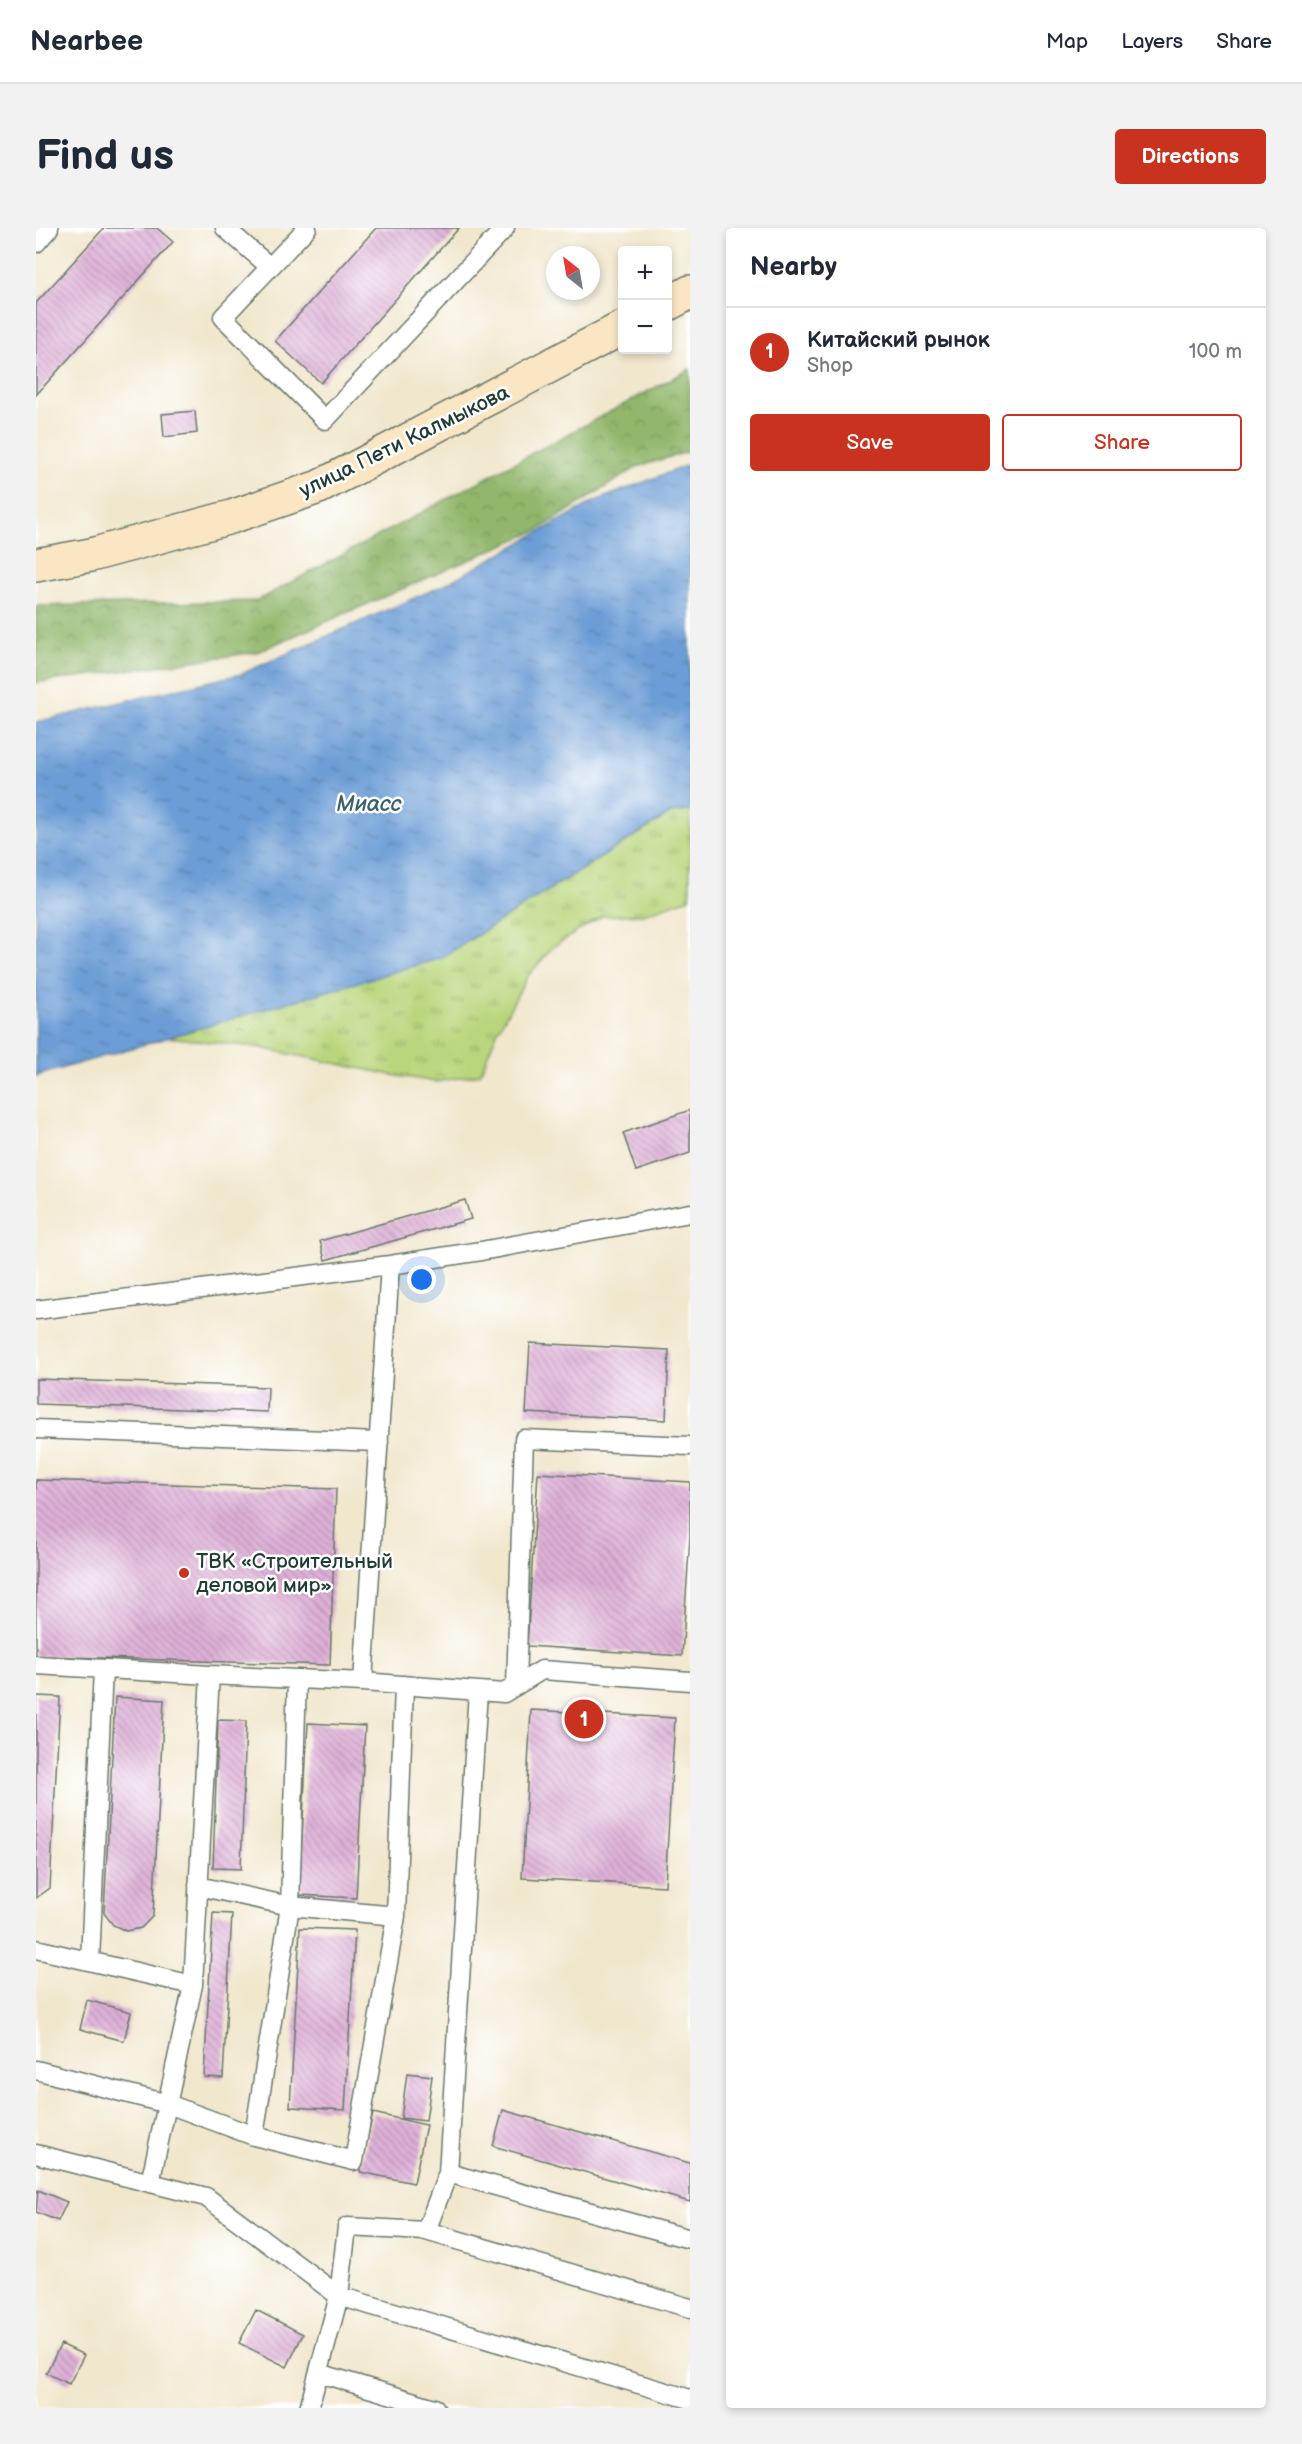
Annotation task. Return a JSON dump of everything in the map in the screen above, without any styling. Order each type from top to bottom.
[{"type":"main road","points":[[672,302],[690,292]]},
{"type":"main road","name":"улица Пети Калмыкова","points":[[36,565],[91,555],[231,518],[319,487],[618,330]]},
{"type":"lane","points":[[36,243],[49,228]]},
{"type":"lane","points":[[225,228],[270,267]]},
{"type":"lane","points":[[307,228],[223,317],[325,420],[506,228]]},
{"type":"lane","points":[[36,1310],[390,1265],[690,1213]]},
{"type":"lane","points":[[363,1682],[390,1265]]},
{"type":"lane","points":[[36,1429],[379,1442]]},
{"type":"lane","points":[[516,1686],[524,1439],[690,1446]]},
{"type":"lane","points":[[36,1665],[297,1678],[504,1693],[542,1670],[690,1681]]},
{"type":"lane","points":[[90,1961],[103,1669]]},
{"type":"lane","points":[[150,2183],[193,1985],[210,1675]]},
{"type":"lane","points":[[254,2136],[290,1906],[297,1678]]},
{"type":"lane","points":[[36,2070],[168,2104],[254,2136],[354,2161],[396,1916],[404,1685]]},
{"type":"lane","points":[[426,2231],[448,2173],[478,1691]]},
{"type":"lane","points":[[198,1886],[290,1906],[396,1916]]},
{"type":"lane","points":[[36,1949],[193,1985]]},
{"type":"lane","points":[[36,2154],[206,2197],[339,2296],[690,2399]]},
{"type":"lane","points":[[448,2173],[690,2239]]},
{"type":"lane","points":[[309,2408],[339,2296],[347,2227],[426,2231],[690,2308]]},
{"type":"lane","points":[[319,2373],[435,2408]]},
{"type":"green space","points":[[690,369],[690,451],[637,467],[538,530],[257,652],[36,683],[36,606],[256,601]]},
{"type":"green space","points":[[690,811],[690,898],[643,914],[602,916],[554,946],[528,976],[498,1030],[480,1074],[437,1082],[256,1047],[167,1037],[441,958],[672,813]]},
{"type":"water","name":"Миасс","points":[[690,464],[690,811],[671,813],[441,958],[36,1076],[36,722],[241,674],[444,585],[595,501]]},
{"type":"building","points":[[104,228],[157,228],[173,242],[36,395],[36,303]]},
{"type":"building","points":[[376,228],[459,228],[321,383],[275,341]]},
{"type":"building","points":[[195,411],[197,433],[164,437],[162,414]]},
{"type":"building","points":[[690,1110],[690,1153],[636,1171],[623,1133]]},
{"type":"building","points":[[465,1200],[471,1219],[325,1260],[320,1241]]},
{"type":"building","points":[[530,1343],[669,1350],[666,1420],[526,1413]]},
{"type":"building","points":[[36,1379],[268,1387],[267,1412],[36,1404]]},
{"type":"building","points":[[538,1473],[690,1482],[690,1536],[682,1656],[527,1646]]},
{"type":"building","name":"ТВК «Строительный деловой мир»","points":[[36,1480],[336,1489],[330,1665],[36,1656]]},
{"type":"building","points":[[36,1696],[60,1697],[50,1888],[36,1898]]},
{"type":"building","points":[[115,1697],[164,1700],[153,1916],[141,1928],[126,1931],[113,1925],[104,1913]]},
{"type":"building","points":[[531,1710],[675,1718],[665,1886],[522,1878]]},
{"type":"building","points":[[218,1720],[246,1721],[241,1869],[213,1868]]},
{"type":"building","points":[[308,1723],[365,1726],[356,1898],[299,1895]]},
{"type":"building","points":[[213,1913],[232,1914],[223,2078],[204,2077]]},
{"type":"building","points":[[300,1928],[355,1930],[345,2110],[290,2107]]},
{"type":"building","points":[[87,2000],[131,2012],[124,2041],[80,2029]]},
{"type":"building","points":[[407,2073],[432,2076],[426,2121],[401,2118]]},
{"type":"building","points":[[503,2110],[690,2163],[690,2202],[493,2146]]},
{"type":"building","points":[[373,2113],[426,2125],[414,2183],[360,2172]]},
{"type":"building","points":[[38,2190],[67,2202],[58,2221],[36,2212]]},
{"type":"building","points":[[256,2310],[303,2334],[287,2367],[239,2343]]},
{"type":"building","points":[[61,2344],[84,2355],[69,2384],[46,2373]]},
{"type":"place","name":"ТВК «Строительный деловой мир»","points":[[184,1573]]},
{"type":"place","name":"Китайский рынок","points":[[584,1719]]}]
